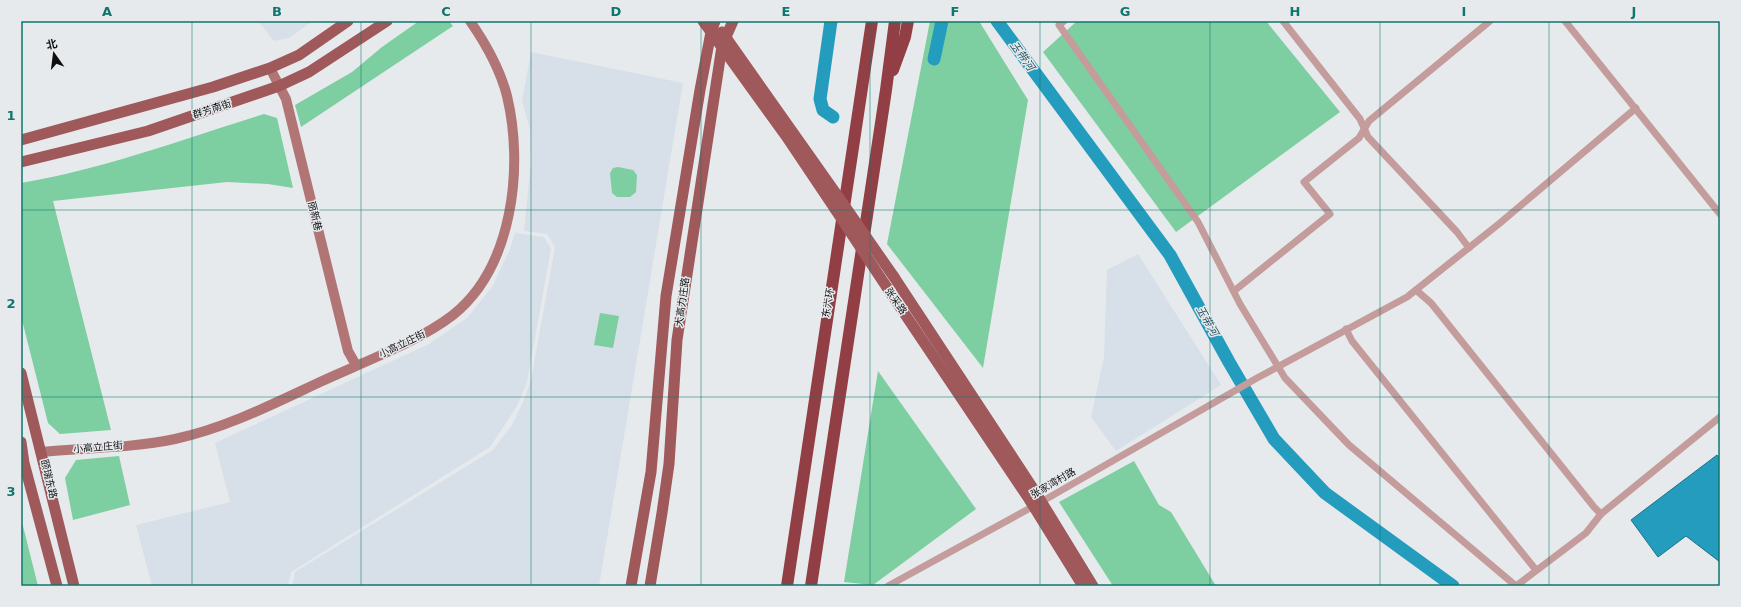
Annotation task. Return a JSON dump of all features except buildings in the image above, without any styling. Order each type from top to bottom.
[{"type":"highway","name":"东六环","points":[[787,586],[872,21]]},
{"type":"highway","points":[[811,586],[886,90],[895,21]]},
{"type":"highway","points":[[886,90],[905,37],[908,21]]},
{"type":"main road","name":"群芳南街","points":[[21,140],[213,87],[270,68],[299,55],[348,21]]},
{"type":"main road","name":"群芳南街","points":[[21,162],[148,131],[280,86],[309,72],[387,21]]},
{"type":"main road","name":"张采路","points":[[703,21],[714,24],[724,42],[888,289],[1093,586]]},
{"type":"main road","name":"大高力庄路","points":[[650,586],[669,464],[677,340],[724,42],[733,21]]},
{"type":"main road","name":"大高力庄路","points":[[631,586],[651,472],[666,296],[700,90],[714,24]]},
{"type":"main road","name":"张采路","points":[[724,42],[838,195],[894,277],[1037,503],[1082,586]]},
{"type":"main road","points":[[700,90],[707,84],[711,84],[716,90]]},
{"type":"main road","name":"颐瑞东路","points":[[21,373],[42,452],[74,586]]},
{"type":"main road","points":[[21,446],[42,452]]},
{"type":"main road","name":"颐瑞东路","points":[[21,446],[23,463],[57,586]]},
{"type":"main road","points":[[23,463],[42,452]]},
{"type":"street","name":"小高立庄街","points":[[42,452],[147,443],[174,439],[214,429],[244,417],[434,328],[454,314],[476,292],[500,248],[509,209],[514,178],[513,128],[506,95],[497,68],[485,43],[470,21]]},
{"type":"street","points":[[1064,21],[1059,25],[1198,222],[1234,291],[1285,378],[1349,445],[1516,586],[1586,533],[1601,514],[1720,417]]},
{"type":"street","points":[[1283,21],[1360,119],[1368,137],[1457,232],[1469,248]]},
{"type":"street","points":[[1234,291],[1330,214],[1304,182],[1359,138],[1369,121],[1490,21]]},
{"type":"street","points":[[1565,21],[1720,214]]},
{"type":"street","name":"丽新巷","points":[[270,68],[288,104],[348,351],[356,365]]},
{"type":"street","name":"张家湾村路","points":[[888,586],[1277,366],[1407,297],[1469,248],[1636,108]]},
{"type":"street","points":[[1416,290],[1431,303],[1601,514]]},
{"type":"street","points":[[1346,329],[1352,341],[1536,570]]},
{"type":"shaded area","points":[[258,21],[313,21],[289,38],[274,41]]},
{"type":"shaded area","points":[[531,52],[683,83],[599,586],[292,586],[295,572],[493,450],[512,425],[523,402],[531,380],[555,247],[547,234],[524,231],[531,162],[530,129],[522,101]]},
{"type":"shaded area","points":[[515,233],[544,237],[551,249],[527,382],[517,406],[490,447],[291,572],[288,586],[152,586],[136,525],[230,502],[215,443],[429,344],[467,318],[492,287],[510,249]]},
{"type":"shaded area","points":[[1138,254],[1221,385],[1116,451],[1091,417],[1104,357],[1107,270]]},
{"type":"green space","points":[[419,21],[449,21],[453,26],[301,127],[295,105],[352,72],[382,47]]},
{"type":"green space","points":[[930,21],[979,21],[1028,100],[983,368],[887,244]]},
{"type":"green space","points":[[1077,21],[1266,21],[1340,112],[1176,232],[1043,52]]},
{"type":"green space","points":[[264,114],[277,118],[293,188],[268,184],[227,182],[53,201],[111,430],[60,434],[48,423],[21,316],[21,183],[113,162]]},
{"type":"green space","points":[[618,167],[633,170],[637,175],[636,192],[630,197],[617,197],[612,193],[610,173],[613,168]]},
{"type":"green space","points":[[600,313],[619,316],[613,348],[594,345]]},
{"type":"green space","points":[[878,371],[976,509],[873,585],[844,582]]},
{"type":"green space","points":[[119,456],[130,505],[73,520],[65,478],[76,460]]},
{"type":"green space","points":[[1134,461],[1159,505],[1171,512],[1216,586],[1113,586],[1059,502]]},
{"type":"green space","points":[[21,518],[38,586],[21,586]]},
{"type":"water","points":[[1717,455],[1720,459],[1720,562],[1686,536],[1658,557],[1631,520]]},
{"type":"waterway","name":"玉带河","points":[[831,21],[820,99],[823,110],[833,117]]},
{"type":"waterway","name":"玉带河","points":[[934,59],[942,21]]},
{"type":"waterway","name":"玉带河","points":[[997,21],[1170,255],[1229,362],[1274,439],[1325,493],[1453,586]]}]
